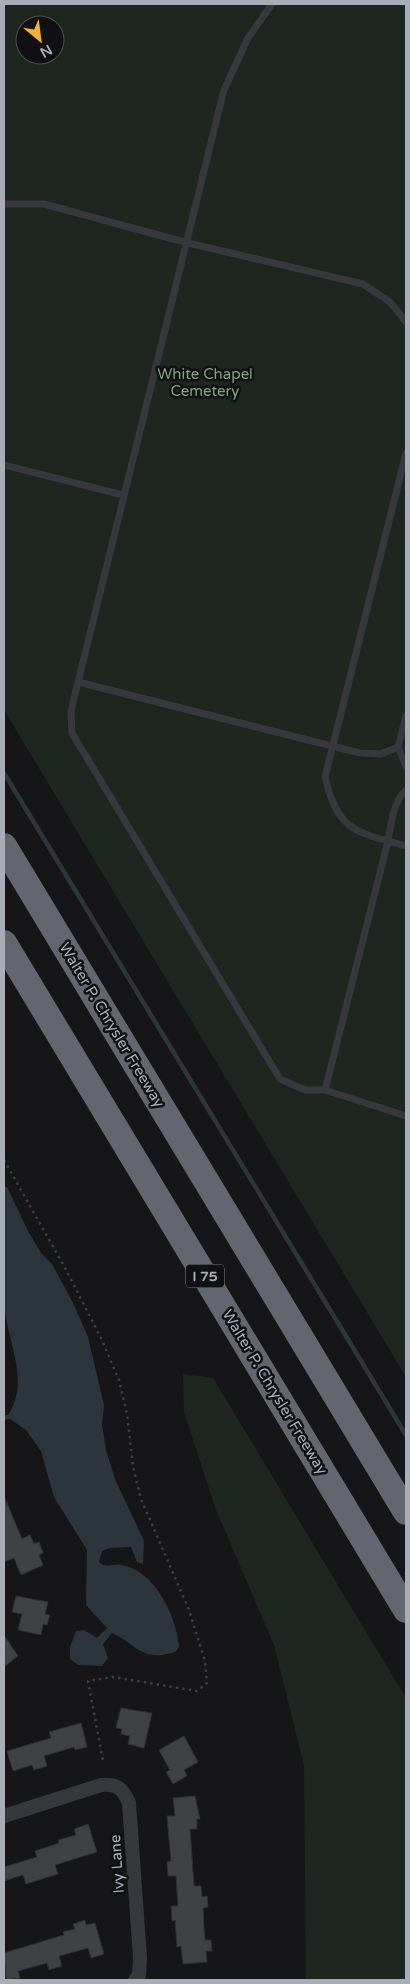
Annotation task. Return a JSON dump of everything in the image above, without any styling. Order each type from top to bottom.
[{"type":"highway","name":"Walter P. Chrysler Freeway","points":[[4,846],[406,1512]]},
{"type":"highway","name":"Walter P. Chrysler Freeway","points":[[4,943],[406,1610]]},
{"type":"street","name":"Ivy Lane","points":[[4,1816],[101,1785],[117,1785],[122,1790],[129,1803],[140,1968],[135,1980]]},
{"type":"lane","points":[[272,4],[248,38],[224,90],[188,243],[123,495],[78,682],[72,711],[72,733],[280,1078],[305,1090],[325,1090],[406,1116]]},
{"type":"lane","points":[[4,204],[44,204],[188,243],[364,284],[390,302],[406,322]]},
{"type":"lane","points":[[406,453],[324,777],[330,801],[345,824],[369,837],[406,846]]},
{"type":"lane","points":[[4,465],[123,495]]},
{"type":"lane","points":[[78,682],[360,753],[381,754],[398,747]]},
{"type":"lane","points":[[406,716],[399,737],[398,747],[406,766]]},
{"type":"lane","points":[[325,1090],[394,813],[401,794],[406,790]]},
{"type":"path","points":[[4,1160],[64,1266],[101,1338],[119,1380],[127,1414],[133,1467],[141,1499],[189,1610],[205,1661],[207,1683],[197,1691],[113,1677],[88,1681],[103,1761]]},
{"type":"green space","name":"White Chapel Cemetery","points":[[4,4],[406,4],[406,1377],[4,710]]},
{"type":"green space","points":[[183,1374],[213,1378],[406,1698],[406,1980],[306,1980],[304,1766],[274,1645],[216,1510],[184,1412]]},
{"type":"shaded area","points":[[4,1186],[7,1187],[41,1253],[52,1264],[73,1303],[88,1337],[104,1405],[102,1424],[106,1450],[115,1479],[144,1541],[143,1564],[137,1562],[131,1547],[110,1548],[102,1551],[99,1562],[104,1565],[121,1565],[133,1569],[154,1585],[162,1596],[177,1634],[179,1646],[173,1653],[150,1655],[112,1633],[103,1644],[108,1658],[102,1666],[78,1665],[70,1659],[70,1647],[76,1631],[84,1630],[97,1638],[107,1628],[86,1605],[87,1550],[54,1497],[41,1451],[26,1430],[7,1417],[14,1403],[18,1375],[4,1302]]},
{"type":"building","points":[[4,1496],[22,1539],[30,1535],[34,1544],[39,1542],[43,1553],[39,1555],[43,1565],[21,1575],[14,1558],[4,1562]]},
{"type":"building","points":[[16,1596],[48,1602],[45,1614],[50,1615],[47,1625],[43,1624],[41,1635],[18,1630],[22,1614],[12,1612]]},
{"type":"building","points":[[4,1635],[18,1656],[4,1667]]},
{"type":"building","points":[[121,1708],[152,1713],[144,1748],[128,1744],[130,1736],[121,1734],[122,1729],[116,1728]]},
{"type":"building","points":[[81,1723],[87,1747],[75,1750],[74,1747],[44,1756],[47,1766],[34,1770],[32,1765],[13,1771],[7,1751],[51,1738],[49,1732]]},
{"type":"building","points":[[184,1736],[198,1762],[184,1770],[187,1776],[173,1784],[166,1772],[170,1770],[159,1750]]},
{"type":"building","points":[[195,1796],[200,1819],[197,1819],[197,1829],[190,1829],[194,1886],[201,1886],[202,1897],[207,1896],[208,1907],[203,1908],[205,1940],[211,1940],[212,1951],[206,1951],[207,1962],[183,1964],[181,1946],[177,1947],[175,1920],[172,1921],[171,1906],[178,1906],[176,1876],[168,1876],[167,1862],[171,1861],[167,1816],[175,1816],[173,1798]]},
{"type":"building","points":[[88,1824],[97,1852],[55,1865],[58,1874],[26,1884],[23,1875],[4,1881],[4,1867],[37,1857],[35,1851],[59,1843],[58,1840],[76,1835],[74,1829]]},
{"type":"building","points":[[85,1920],[86,1925],[95,1923],[104,1954],[91,1958],[88,1948],[59,1956],[62,1966],[49,1970],[47,1963],[18,1971],[20,1978],[6,1980],[4,1953],[64,1935],[63,1932],[75,1929],[73,1924]]},
{"type":"waterway","points":[[4,773],[406,1435]]}]
